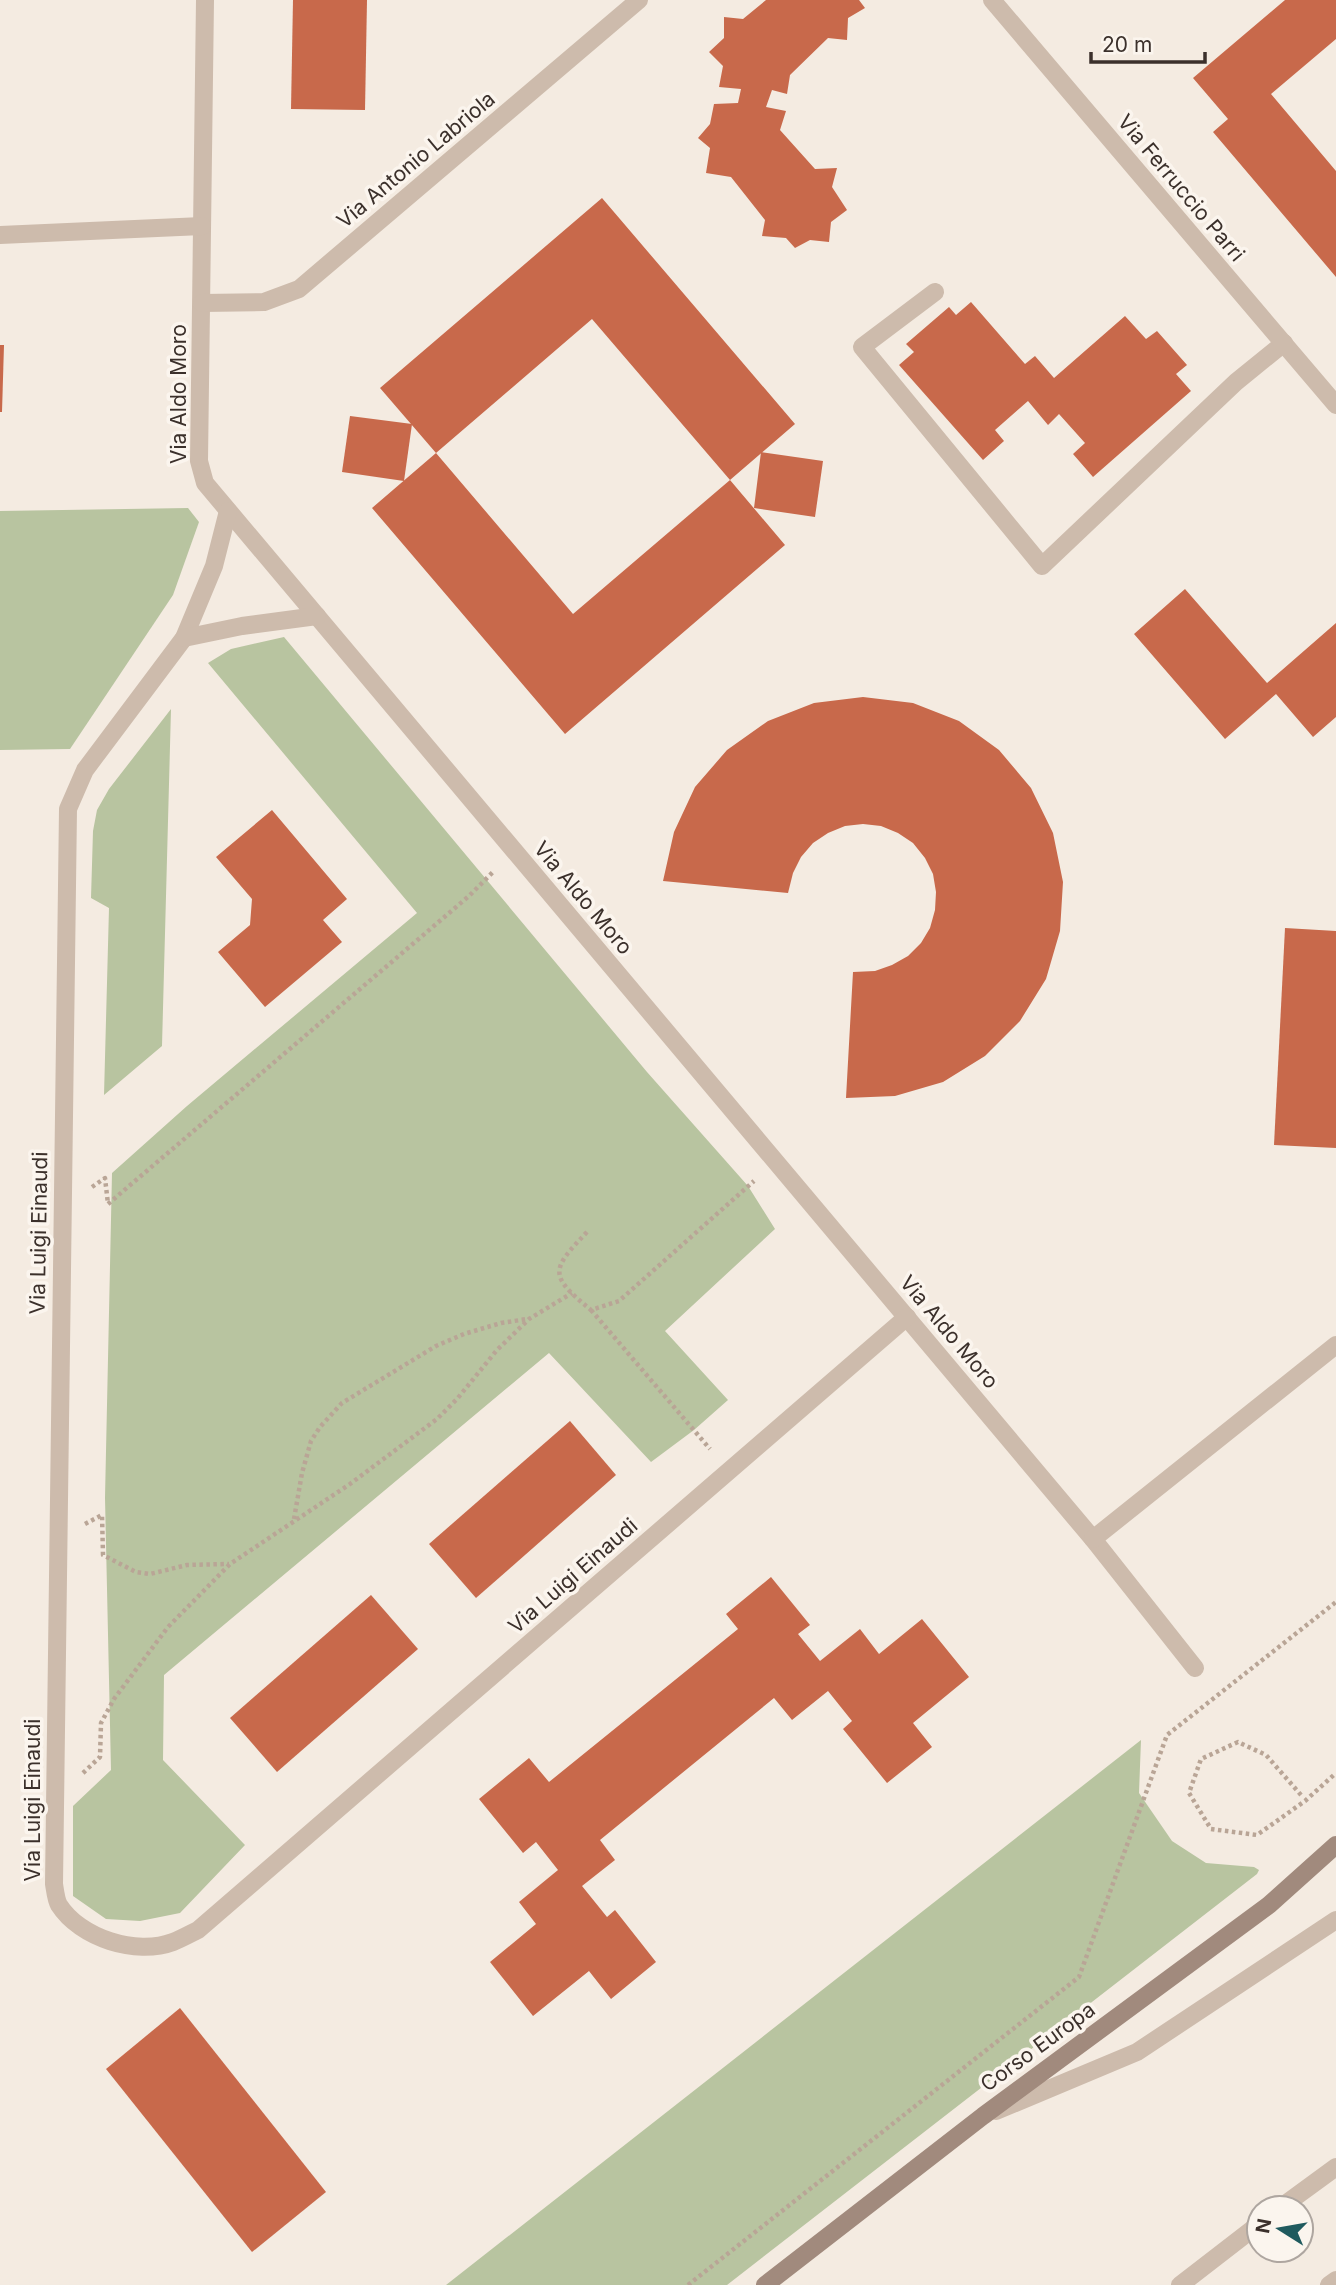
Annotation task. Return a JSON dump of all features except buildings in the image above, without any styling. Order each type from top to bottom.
[{"type":"main road","name":"Corso Europa","points":[[765,2285],[983,2116],[1269,1905],[1336,1845]]},
{"type":"street","name":"Via Aldo Moro","points":[[205,0],[199,461],[205,483],[1093,1539],[1195,1668]]},
{"type":"street","name":"Via Antonio Labriola","points":[[202,303],[264,302],[299,289],[639,0]]},
{"type":"street","name":"Via Ferruccio Parri","points":[[992,0],[1336,405]]},
{"type":"street","points":[[0,235],[202,226]]},
{"type":"street","points":[[935,292],[862,347],[1042,566],[1236,382],[1284,343]]},
{"type":"street","name":"Via Luigi Einaudi","points":[[229,512],[214,566],[184,638],[85,770],[68,809],[54,1884],[58,1904],[95,1937],[122,1945],[148,1947],[172,1943],[198,1930],[907,1317]]},
{"type":"street","points":[[184,638],[243,626],[317,617]]},
{"type":"street","points":[[1093,1539],[1336,1345]]},
{"type":"street","points":[[983,2116],[1137,2052],[1336,1920]]},
{"type":"street","points":[[1299,2194],[1336,2166]]},
{"type":"street","points":[[1180,2285],[1245,2235]]},
{"type":"street","points":[[1329,2285],[1336,2280]]},
{"type":"path","points":[[62,1207],[105,1178],[108,1204],[468,896],[515,852]]},
{"type":"path","points":[[591,1310],[619,1301],[776,1162]]},
{"type":"path","points":[[587,1232],[564,1257],[558,1268],[561,1282],[591,1310],[729,1471]]},
{"type":"path","points":[[55,1798],[100,1757],[101,1723],[139,1664],[168,1628],[230,1564],[350,1484],[437,1419],[497,1350],[529,1319],[572,1293]]},
{"type":"path","points":[[293,1520],[311,1441],[342,1403],[436,1346],[476,1331],[529,1319]]},
{"type":"path","points":[[58,1539],[102,1515],[103,1555],[136,1572],[150,1574],[187,1565],[230,1564]]},
{"type":"path","points":[[688,2285],[1079,1976],[1167,1735],[1336,1602]]},
{"type":"path","points":[[1301,1795],[1266,1755],[1238,1742],[1201,1759],[1189,1793],[1210,1829],[1257,1835],[1305,1801],[1336,1773]]},
{"type":"green space","points":[[188,508],[199,522],[173,595],[70,749],[0,750],[0,511]]},
{"type":"green space","points":[[284,637],[647,1072],[748,1186],[775,1229],[665,1331],[728,1400],[651,1462],[549,1353],[164,1675],[163,1760],[245,1845],[180,1913],[140,1921],[106,1919],[73,1896],[73,1806],[111,1770],[105,1498],[112,1173],[187,1106],[417,913],[208,663],[231,649]]},
{"type":"green space","points":[[171,709],[162,1046],[104,1095],[109,908],[91,898],[93,831],[97,810],[109,789]]},
{"type":"green space","points":[[1141,1740],[1139,1793],[1172,1841],[1206,1863],[1254,1867],[1259,1870],[1257,1874],[727,2285],[446,2285]]}]
